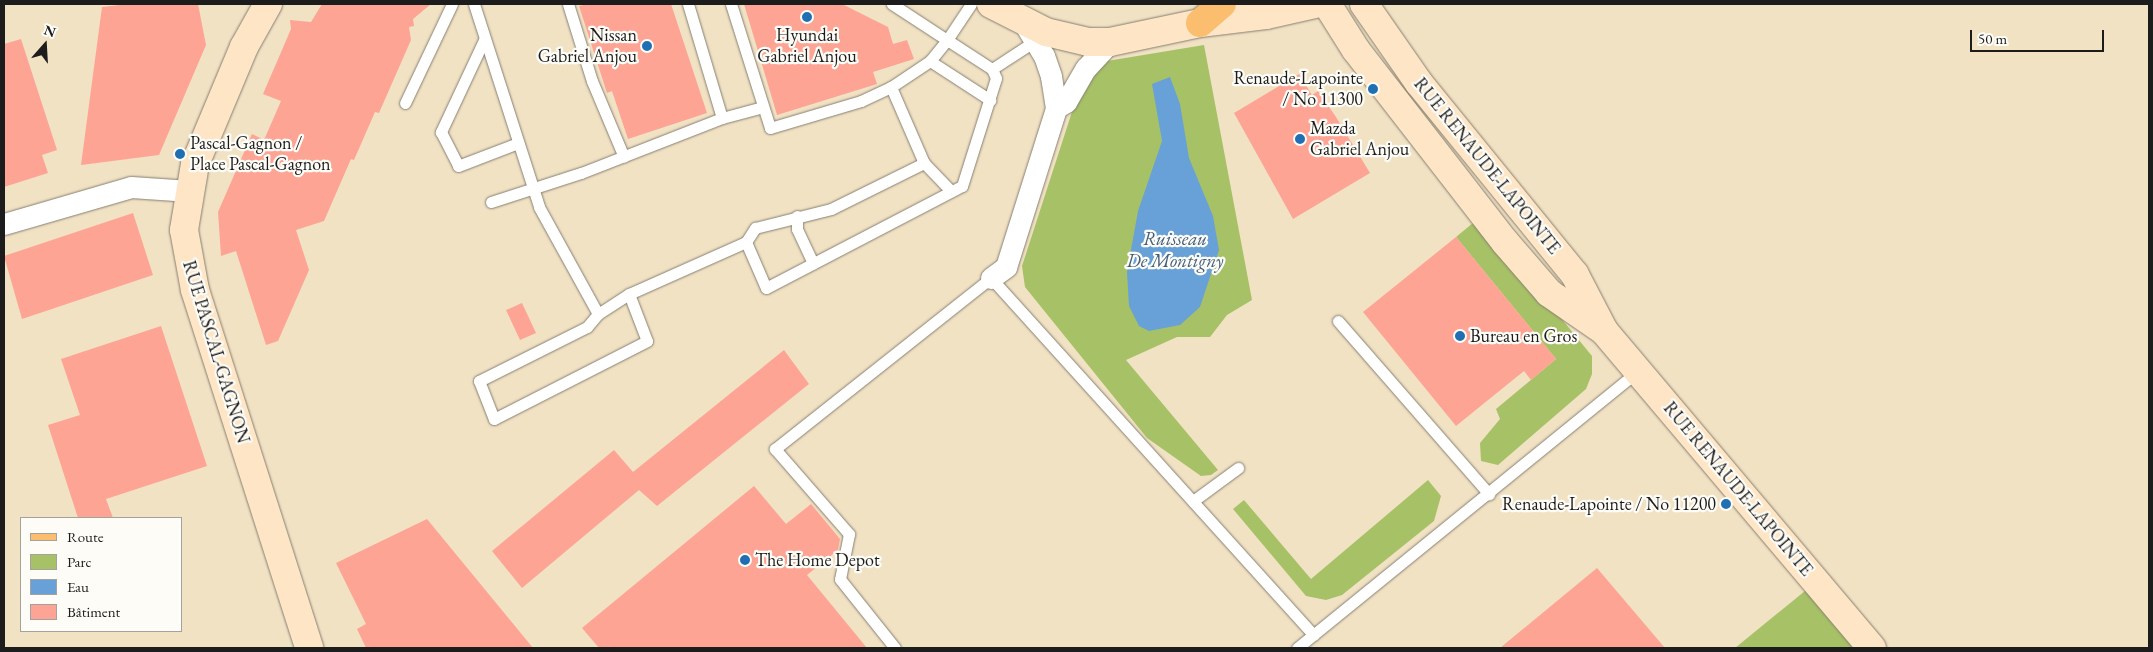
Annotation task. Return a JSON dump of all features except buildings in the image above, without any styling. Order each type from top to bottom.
[{"type":"main road","points":[[1200,22],[1222,4]]},
{"type":"street","name":"RUE PASCAL-GAGNON","points":[[268,4],[230,80],[196,164],[184,230],[189,270],[310,648]]},
{"type":"street","points":[[991,4],[1028,31],[1051,76],[1056,108],[1006,267],[991,278]]},
{"type":"street","points":[[1200,22],[1239,4]]},
{"type":"street","points":[[1028,31],[1110,42],[1200,22],[1266,14],[1315,4]]},
{"type":"street","name":"RUE RENAUDE-LAPOINTE","points":[[1327,4],[1356,50],[1395,101],[1549,293],[1604,331],[1639,370],[1872,648]]},
{"type":"street","name":"RUE RENAUDE-LAPOINTE","points":[[1364,4],[1419,83],[1574,275],[1604,331]]},
{"type":"street","points":[[1056,108],[1066,102],[1086,68],[1110,42]]},
{"type":"street","points":[[4,224],[132,186],[190,191]]},
{"type":"lane","points":[[404,103],[452,4]]},
{"type":"lane","points":[[474,4],[538,207],[559,248],[598,314]]},
{"type":"lane","points":[[568,4],[592,81],[624,157]]},
{"type":"lane","points":[[688,4],[722,118]]},
{"type":"lane","points":[[731,4],[770,128],[861,101],[891,88],[930,61],[947,40],[971,4]]},
{"type":"lane","points":[[746,242],[766,288],[962,186],[996,78],[992,70],[892,4]]},
{"type":"lane","points":[[992,70],[1028,31]]},
{"type":"lane","points":[[484,40],[441,132],[458,166],[518,143]]},
{"type":"lane","points":[[930,61],[990,100]]},
{"type":"lane","points":[[1395,101],[1419,83]]},
{"type":"lane","points":[[891,88],[924,164],[951,191]]},
{"type":"lane","points":[[491,202],[624,157],[722,118],[763,107]]},
{"type":"lane","points":[[629,294],[647,341],[494,419],[479,381],[587,327],[598,314],[629,294],[746,242],[755,228],[831,208],[924,164]]},
{"type":"lane","points":[[797,216],[797,229],[813,264]]},
{"type":"lane","points":[[895,648],[840,579],[849,534],[775,449],[991,278],[1314,635]]},
{"type":"lane","points":[[1338,321],[1489,494]]},
{"type":"lane","points":[[1297,648],[1489,494],[1639,370]]},
{"type":"lane","points":[[1193,501],[1238,468]]},
{"type":"green space","points":[[1204,45],[1252,300],[1227,315],[1210,337],[1177,337],[1126,360],[1218,470],[1211,475],[1201,476],[1147,438],[1025,287],[1022,266],[1081,84],[1101,62]]},
{"type":"green space","points":[[1479,218],[1592,356],[1592,374],[1586,389],[1498,465],[1481,461],[1480,443],[1500,419],[1496,409],[1556,359],[1456,237]]},
{"type":"green space","points":[[1428,480],[1441,496],[1434,521],[1342,595],[1326,600],[1306,596],[1233,509],[1244,500],[1311,579]]},
{"type":"green space","points":[[1816,582],[1872,648],[1735,648]]},
{"type":"water","name":"Ruisseau De Montigny","points":[[1170,77],[1180,104],[1189,158],[1213,216],[1219,250],[1200,307],[1180,325],[1149,331],[1139,326],[1129,306],[1127,272],[1138,211],[1162,141],[1152,84]]},
{"type":"place","name":"Hyundai Gabriel Anjou","points":[[807,17]]},
{"type":"place","name":"Nissan Gabriel Anjou","points":[[647,46]]},
{"type":"place","name":"Renaude-Lapointe / No 11300","points":[[1373,89]]},
{"type":"place","name":"Mazda Gabriel Anjou","points":[[1300,139]]},
{"type":"place","name":"Pascal-Gagnon / Place Pascal-Gagnon","points":[[180,154]]},
{"type":"place","name":"Bureau en Gros","points":[[1460,336]]},
{"type":"place","name":"Renaude-Lapointe / No 11200","points":[[1726,504]]},
{"type":"place","name":"The Home Depot","points":[[745,560]]}]
